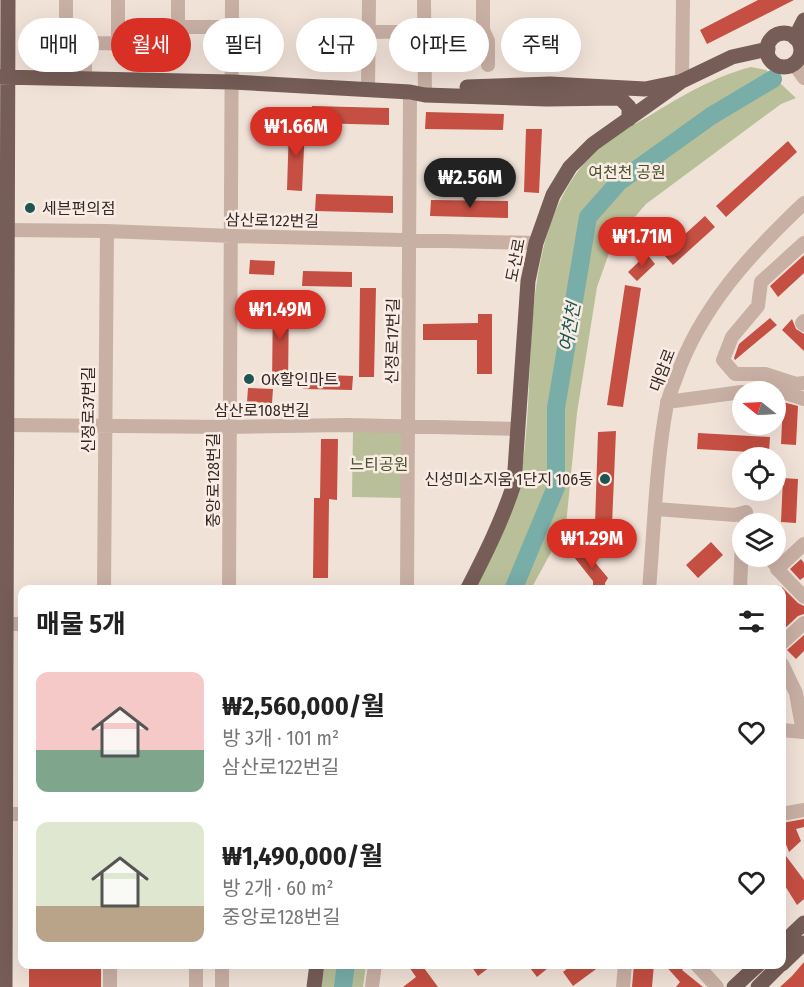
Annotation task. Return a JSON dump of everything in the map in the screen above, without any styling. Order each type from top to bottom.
[{"type":"main road","points":[[5,987],[8,230],[4,77],[8,0]]},
{"type":"main road","points":[[795,38],[804,20]]},
{"type":"main road","points":[[781,34],[790,34],[795,38],[801,50],[800,72],[780,67],[774,63],[770,59],[768,48],[773,38],[781,34]]},
{"type":"main road","name":"도산로","points":[[470,585],[490,545],[514,484],[528,281],[536,243],[553,195],[570,167],[592,144],[654,103],[682,81],[732,57],[768,48]]},
{"type":"main road","points":[[4,77],[232,82],[547,99],[629,98],[654,103]]},
{"type":"main road","points":[[420,92],[550,84],[645,89],[682,81]]},
{"type":"main road","points":[[620,99],[629,107],[629,119]]},
{"type":"main road","points":[[786,940],[804,923]]},
{"type":"main road","points":[[786,959],[804,943]]},
{"type":"main road","points":[[314,987],[316,969]]},
{"type":"main road","points":[[734,987],[754,969]]},
{"type":"main road","points":[[758,987],[776,969]]},
{"type":"street","points":[[66,0],[66,18]]},
{"type":"street","points":[[118,0],[118,18]]},
{"type":"street","points":[[178,0],[178,18]]},
{"type":"street","name":"중앙로128번길","points":[[232,0],[232,18]]},
{"type":"street","points":[[369,0],[369,18]]},
{"type":"street","name":"신정로17번길","points":[[424,0],[424,18]]},
{"type":"street","points":[[483,0],[483,18]]},
{"type":"street","points":[[682,81],[683,0]]},
{"type":"street","points":[[85,72],[85,79]]},
{"type":"street","name":"중앙로128번길","points":[[229,585],[232,72]]},
{"type":"street","points":[[368,72],[368,90]]},
{"type":"street","name":"신정로17번길","points":[[407,585],[410,240],[421,72]]},
{"type":"street","name":"대암로","points":[[649,585],[667,402],[681,363],[708,312],[728,283],[769,236],[804,203]]},
{"type":"street","name":"삼산로122번길","points":[[8,230],[536,243]]},
{"type":"street","name":"신정로37번길","points":[[104,585],[106,231]]},
{"type":"street","points":[[804,243],[761,282],[758,306],[732,337],[723,360],[735,374],[765,374],[796,384],[804,383]]},
{"type":"street","points":[[786,393],[804,399]]},
{"type":"street","points":[[667,402],[732,394]]},
{"type":"street","name":"삼산로108번길","points":[[7,425],[230,427],[346,425],[518,429]]},
{"type":"street","points":[[656,509],[732,515]]},
{"type":"street","points":[[804,544],[778,568],[804,597]]},
{"type":"street","points":[[741,567],[741,585]]},
{"type":"street","points":[[786,639],[804,622]]},
{"type":"street","points":[[6,624],[18,624]]},
{"type":"street","points":[[786,672],[796,693],[803,732],[786,730]]},
{"type":"street","points":[[786,813],[804,810]]},
{"type":"street","points":[[6,814],[18,814]]},
{"type":"street","points":[[110,969],[110,987]]},
{"type":"street","points":[[196,969],[196,987]]},
{"type":"street","points":[[222,969],[222,987]]},
{"type":"street","points":[[372,987],[374,969]]},
{"type":"street","points":[[623,987],[625,969]]},
{"type":"street","points":[[701,969],[717,987]]},
{"type":"green space","name":"여천천 공원","points":[[751,67],[766,70],[796,98],[781,104],[646,204],[613,242],[597,287],[577,413],[566,525],[533,585],[474,585],[510,506],[521,471],[528,414],[536,290],[543,250],[555,212],[574,176],[607,140],[698,88]]},
{"type":"green space","name":"느티공원","points":[[353,430],[405,431],[405,498],[352,497]]},
{"type":"green space","points":[[324,969],[365,969],[363,987],[321,987]]},
{"type":"building","points":[[758,0],[794,0],[707,44],[700,30]]},
{"type":"building","points":[[312,106],[389,108],[389,125],[311,123]]},
{"type":"building","points":[[426,112],[504,114],[503,130],[425,129]]},
{"type":"building","points":[[289,126],[305,127],[302,191],[287,190]]},
{"type":"building","points":[[526,129],[542,129],[539,193],[524,192]]},
{"type":"building","points":[[788,141],[797,152],[726,217],[716,206]]},
{"type":"building","points":[[316,194],[393,196],[393,213],[315,211]]},
{"type":"building","points":[[431,200],[508,201],[508,218],[430,216]]},
{"type":"building","points":[[705,216],[715,227],[673,265],[663,254]]},
{"type":"building","points":[[647,254],[655,264],[637,281],[628,272]]},
{"type":"building","points":[[804,255],[804,273],[778,297],[770,286]]},
{"type":"building","points":[[250,260],[275,261],[274,275],[249,274]]},
{"type":"building","points":[[303,271],[352,272],[352,287],[302,286]]},
{"type":"building","points":[[625,285],[641,288],[623,407],[607,405]]},
{"type":"building","points":[[360,288],[376,288],[374,377],[359,377]]},
{"type":"building","points":[[273,296],[289,296],[288,385],[272,385]]},
{"type":"building","points":[[478,314],[492,314],[492,374],[477,374],[477,340],[423,340],[423,324],[478,323]]},
{"type":"building","points":[[770,318],[777,325],[735,360],[739,344]]},
{"type":"building","points":[[792,319],[796,329],[804,334],[804,351],[782,330]]},
{"type":"building","points":[[303,374],[353,376],[352,390],[303,389]]},
{"type":"building","points":[[248,388],[273,389],[272,403],[247,402]]},
{"type":"building","points":[[786,403],[798,406],[796,445],[781,444],[781,435],[786,435]]},
{"type":"building","name":"신성미소지움 1단지 106동","points":[[616,431],[612,525],[595,525],[598,432]]},
{"type":"building","points":[[698,433],[770,437],[769,447],[732,447],[732,451],[697,449]]},
{"type":"building","points":[[321,439],[338,439],[337,500],[329,499],[328,578],[313,578],[314,498],[320,498]]},
{"type":"building","points":[[786,478],[798,479],[796,523],[786,522],[786,513],[781,513],[782,501],[786,501]]},
{"type":"building","points":[[711,542],[723,555],[698,578],[686,565]]},
{"type":"building","points":[[584,549],[608,578],[605,585],[593,585],[593,581],[574,557]]},
{"type":"building","points":[[801,559],[804,563],[804,577],[800,580],[790,569]]},
{"type":"building","points":[[786,591],[804,606],[804,614],[798,616],[786,627]]},
{"type":"building","points":[[804,635],[804,651],[796,659],[787,650]]},
{"type":"building","points":[[804,819],[804,827],[796,829],[801,841],[789,852],[786,844],[786,822]]},
{"type":"building","points":[[786,856],[804,880],[804,899],[797,905],[786,887]]},
{"type":"building","points":[[804,962],[804,987],[780,987],[792,976]]},
{"type":"building","points":[[29,969],[101,969],[101,987],[29,987]]},
{"type":"building","points":[[410,969],[425,969],[438,987],[403,987],[416,977]]},
{"type":"building","points":[[473,969],[487,969],[478,976]]},
{"type":"building","points":[[531,969],[547,969],[537,977]]},
{"type":"building","points":[[567,969],[596,969],[573,986],[563,972]]},
{"type":"building","points":[[634,969],[654,969],[652,987],[632,987]]},
{"type":"building","points":[[668,969],[683,969],[703,987],[676,987],[680,982]]},
{"type":"waterway","name":"여천천","points":[[515,585],[556,487],[556,408],[588,217],[619,182],[711,116],[773,79]]},
{"type":"waterway","name":"여천천","points":[[343,987],[345,969]]},
{"type":"place","name":"세븐편의점","points":[[30,208]]},
{"type":"place","name":"OK할인마트","points":[[249,379]]},
{"type":"place","name":"신성미소지움 1단지 106동","points":[[605,479]]}]
